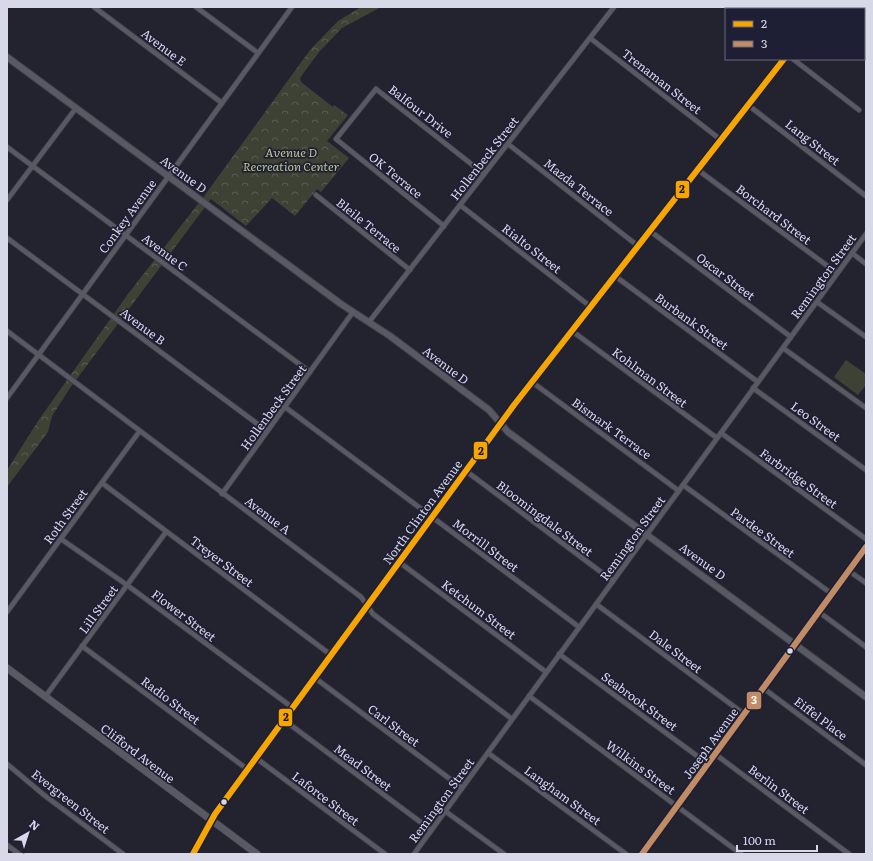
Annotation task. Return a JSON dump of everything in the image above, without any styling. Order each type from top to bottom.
[{"type":"main road","name":"Joseph Avenue","points":[[642,854],[866,547]]},
{"type":"main road","name":"Clifford Avenue","points":[[7,668],[212,819],[257,854]]},
{"type":"street","name":"Avenue E","points":[[94,7],[222,103]]},
{"type":"street","points":[[196,7],[258,53]]},
{"type":"street","name":"Hollenbeck Street","points":[[370,322],[614,7]]},
{"type":"street","name":"Conkey Avenue","points":[[7,398],[222,103],[288,8]]},
{"type":"street","name":"Trenaman Street","points":[[590,38],[721,140]]},
{"type":"street","name":"Avenue D","points":[[7,57],[168,177],[353,312],[370,322],[489,410],[508,432],[866,697]]},
{"type":"street","name":"North Clinton Avenue","points":[[193,854],[212,819],[501,423],[783,60]]},
{"type":"street","points":[[794,60],[859,110]]},
{"type":"street","name":"Balfour Drive","points":[[336,140],[376,89],[484,174]]},
{"type":"street","name":"Lang Street","points":[[748,105],[866,196]]},
{"type":"street","points":[[7,200],[76,108]]},
{"type":"street","name":"OK Terrace","points":[[336,140],[444,226]]},
{"type":"street","name":"Mazda Terrace","points":[[508,144],[638,246]]},
{"type":"street","name":"Avenue C","points":[[7,147],[310,372]]},
{"type":"street","name":"Borchard Street","points":[[698,170],[837,273]]},
{"type":"street","name":"Bleile Terrace","points":[[316,195],[410,270]]},
{"type":"street","name":"Rialto Street","points":[[460,205],[591,307]]},
{"type":"street","name":"Oscar Street","points":[[650,231],[791,337]]},
{"type":"street","name":"Remington Street","points":[[414,854],[866,234]]},
{"type":"street","name":"Avenue B","points":[[7,238],[267,431]]},
{"type":"street","points":[[852,253],[866,264]]},
{"type":"street","name":"Burbank Street","points":[[615,276],[758,382]]},
{"type":"street","points":[[817,302],[866,338]]},
{"type":"street","name":"Hollenbeck Street","points":[[222,494],[353,312]]},
{"type":"street","name":"Avenue A","points":[[7,331],[139,432],[362,597],[373,614],[512,719]]},
{"type":"street","name":"Kohlman Street","points":[[572,331],[717,438]]},
{"type":"street","points":[[783,348],[866,408]]},
{"type":"street","name":"Bismark Terrace","points":[[532,382],[679,490]]},
{"type":"street","name":"Leo Street","points":[[754,388],[866,470]]},
{"type":"street","name":"Morrill Street","points":[[285,408],[579,628]]},
{"type":"street","name":"Roth Street","points":[[7,612],[139,432]]},
{"type":"street","name":"Farbridge Street","points":[[721,433],[866,540]]},
{"type":"street","name":"Bloomingdale Street","points":[[466,471],[613,581]]},
{"type":"street","name":"Treyer Street","points":[[102,483],[331,655]]},
{"type":"street","name":"Pardee Street","points":[[683,485],[832,594]]},
{"type":"street","name":"Lill Street","points":[[45,697],[166,532]]},
{"type":"street","name":"Flower Street","points":[[62,539],[127,585],[293,708]]},
{"type":"street","name":"Ketchum Street","points":[[399,562],[546,672]]},
{"type":"street","points":[[849,571],[866,583]]},
{"type":"street","name":"Dale Street","points":[[596,604],[744,714]]},
{"type":"street","points":[[819,612],[866,647]]},
{"type":"street","name":"Radio Street","points":[[82,646],[248,769]]},
{"type":"street","name":"Seabrook Street","points":[[559,654],[708,764]]},
{"type":"street","name":"Carl Street","points":[[315,678],[462,788]]},
{"type":"street","name":"Eiffel Place","points":[[763,688],[866,765]]},
{"type":"street","name":"Wilkins Street","points":[[529,696],[741,854]]},
{"type":"street","name":"Mead Street","points":[[284,720],[431,830]]},
{"type":"street","name":"Langham Street","points":[[488,753],[626,854]]},
{"type":"street","name":"Berlin Street","points":[[715,754],[849,854]]},
{"type":"street","name":"Laforce Street","points":[[256,758],[385,854]]},
{"type":"street","name":"Evergreen Street","points":[[7,764],[44,795],[123,854]]},
{"type":"street","points":[[445,811],[504,854]]},
{"type":"street","points":[[7,845],[17,854]]},
{"type":"green space","name":"Avenue D Recreation Center","points":[[361,7],[381,7],[342,28],[319,52],[300,78],[301,82],[333,107],[334,105],[348,115],[327,141],[349,158],[321,192],[317,189],[295,216],[272,198],[246,226],[211,199],[70,388],[52,416],[48,432],[7,487],[7,470],[38,421],[128,294],[205,195],[310,50],[338,21]]},
{"type":"green space","points":[[846,360],[866,374],[866,385],[858,395],[834,377]]},
{"type":"transit line","name":"2","points":[[193,854],[215,814],[514,405],[783,60]]},
{"type":"transit line","name":"3","points":[[642,854],[866,547]]}]
